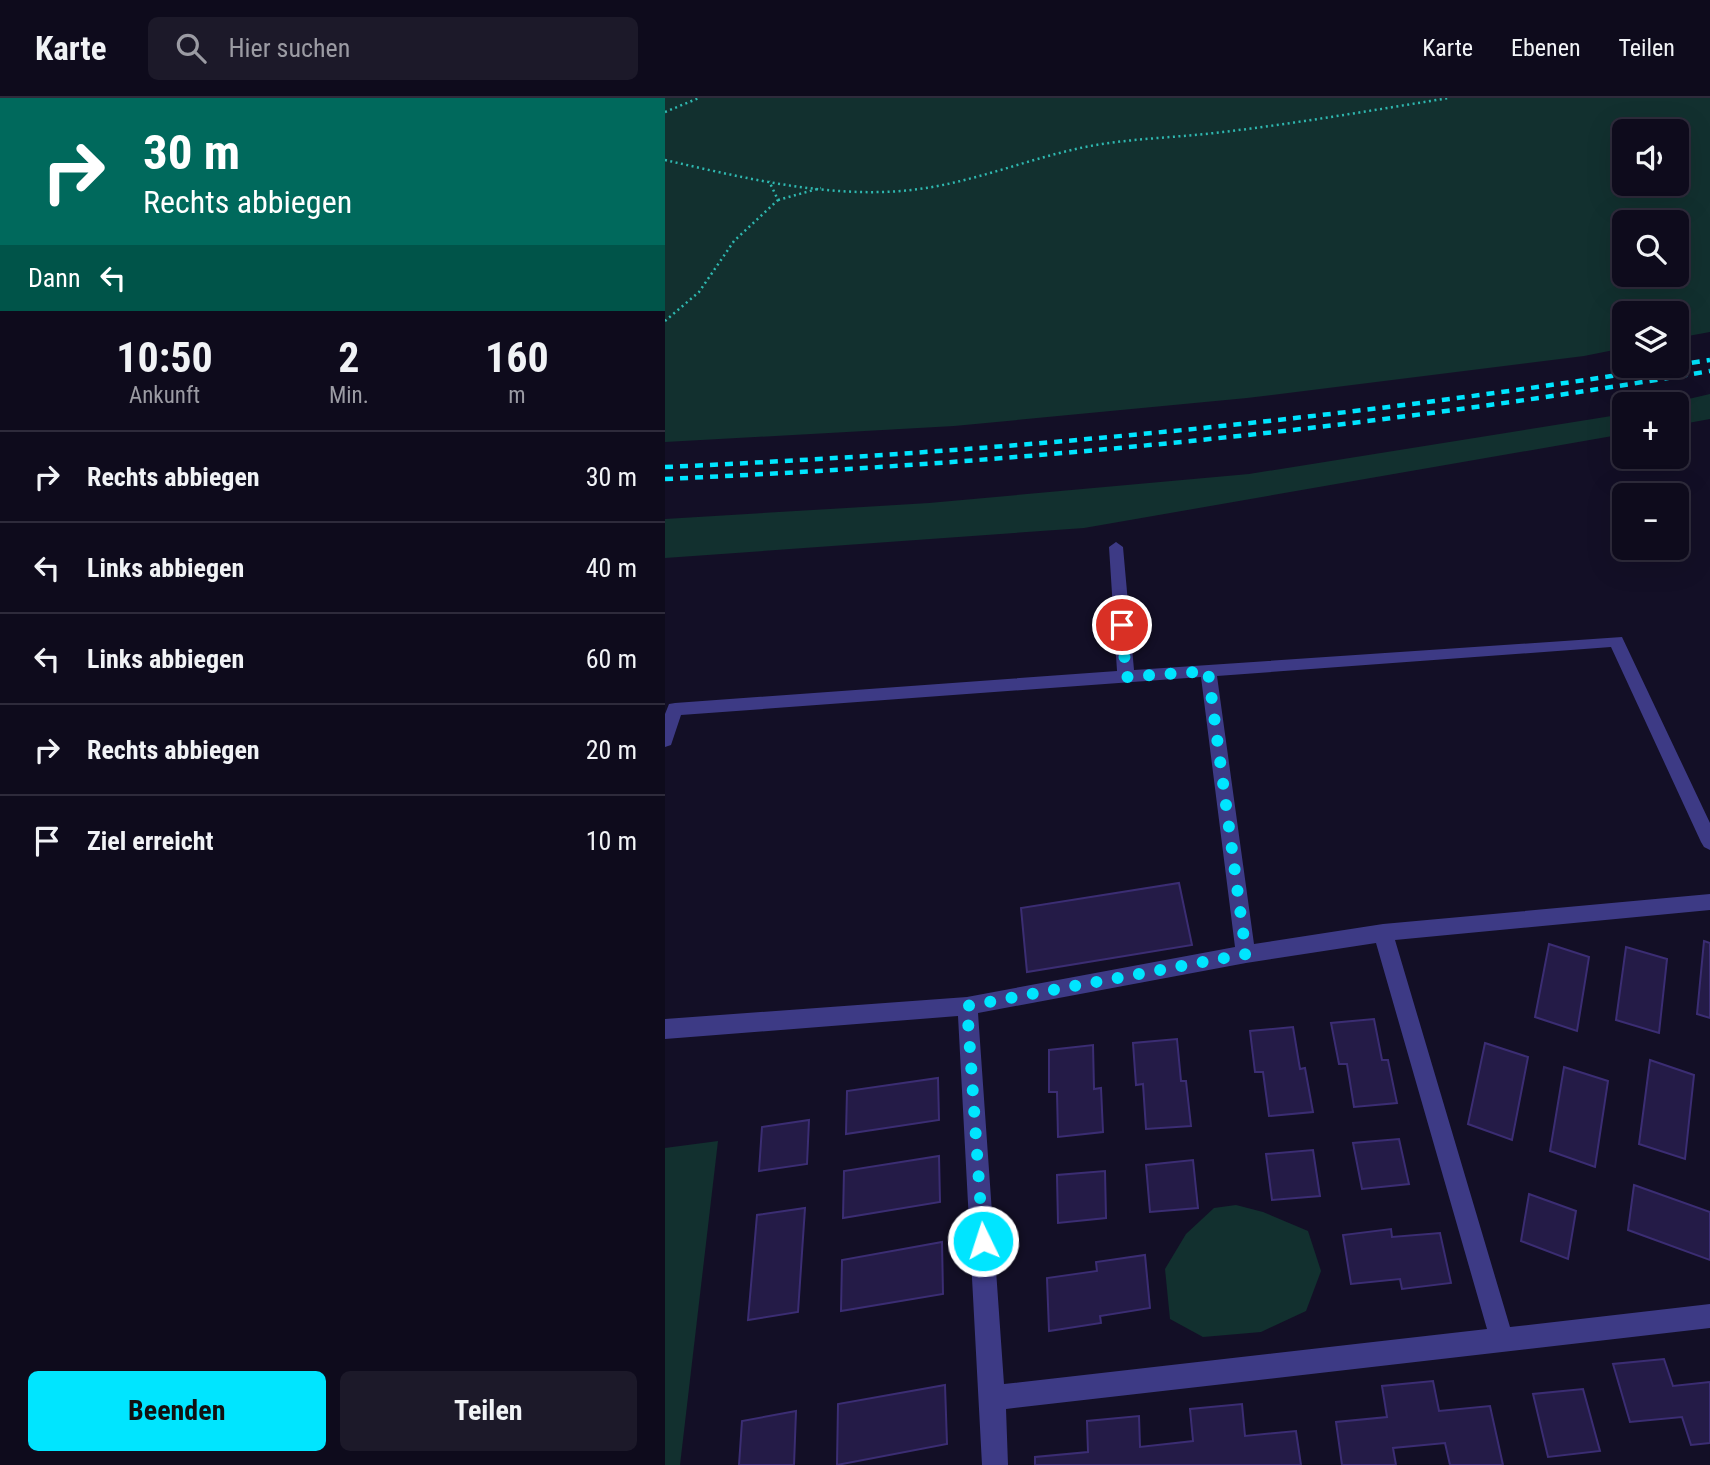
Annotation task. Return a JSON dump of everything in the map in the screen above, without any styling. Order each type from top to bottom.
[{"type":"lane","points":[[1116,547],[1126,677]]},
{"type":"lane","points":[[665,740],[675,709],[1616,640],[1710,842]]},
{"type":"lane","points":[[1208,671],[1246,954]]},
{"type":"lane","points":[[665,1029],[967,1006],[1246,954],[1383,933],[1710,902]]},
{"type":"lane","points":[[1383,933],[1502,1341]]},
{"type":"lane","points":[[967,1006],[995,1465]]},
{"type":"lane","points":[[993,1398],[1710,1316]]},
{"type":"path","points":[[665,112],[699,98]]},
{"type":"path","points":[[665,160],[769,180],[824,187],[868,192],[912,190],[954,181],[1042,155],[1088,146],[1303,121],[1449,98]]},
{"type":"path","points":[[769,180],[778,200]]},
{"type":"path","points":[[665,321],[699,292],[734,241],[778,200],[824,187]]},
{"type":"green space","points":[[665,98],[1710,98],[1710,332],[1689,336],[1689,301],[1612,301],[1612,350],[1584,356],[1247,398],[954,426],[665,442]]},
{"type":"green space","points":[[1710,394],[1710,419],[1689,423],[1689,399]]},
{"type":"green space","points":[[1612,416],[1612,436],[1084,528],[665,558],[665,519],[929,503],[1249,474]]},
{"type":"green space","points":[[718,1141],[680,1465],[665,1465],[665,1148]]},
{"type":"green space","points":[[1236,1205],[1263,1212],[1308,1231],[1321,1271],[1306,1311],[1261,1332],[1203,1337],[1170,1319],[1165,1269],[1186,1234],[1214,1208]]},
{"type":"building","points":[[1179,883],[1192,945],[1027,972],[1021,908]]},
{"type":"building","points":[[1704,941],[1710,943],[1710,1018],[1697,1014]]},
{"type":"building","points":[[1549,944],[1589,957],[1577,1031],[1535,1017]]},
{"type":"building","points":[[1626,947],[1667,959],[1659,1033],[1616,1020]]},
{"type":"building","points":[[1374,1019],[1382,1060],[1388,1060],[1397,1103],[1354,1107],[1347,1064],[1339,1064],[1331,1023]]},
{"type":"building","points":[[1293,1027],[1300,1069],[1305,1068],[1313,1112],[1269,1116],[1263,1072],[1255,1072],[1250,1031]]},
{"type":"building","points":[[1177,1039],[1181,1081],[1186,1081],[1191,1126],[1146,1129],[1143,1084],[1136,1085],[1133,1043]]},
{"type":"building","points":[[1485,1043],[1528,1057],[1512,1140],[1468,1124]]},
{"type":"building","points":[[1093,1045],[1094,1089],[1101,1088],[1103,1132],[1058,1137],[1057,1092],[1049,1092],[1049,1050]]},
{"type":"building","points":[[1650,1060],[1694,1075],[1685,1159],[1639,1144]]},
{"type":"building","points":[[1564,1067],[1608,1081],[1595,1167],[1550,1151]]},
{"type":"building","points":[[938,1078],[939,1120],[846,1134],[847,1091]]},
{"type":"building","points":[[809,1120],[807,1164],[759,1171],[762,1127]]},
{"type":"building","points":[[1399,1139],[1409,1184],[1362,1189],[1353,1143]]},
{"type":"building","points":[[1313,1150],[1320,1196],[1272,1200],[1266,1154]]},
{"type":"building","points":[[939,1156],[940,1202],[843,1218],[844,1171]]},
{"type":"building","points":[[1193,1160],[1198,1208],[1150,1212],[1146,1165]]},
{"type":"building","points":[[1105,1171],[1106,1218],[1058,1223],[1057,1175]]},
{"type":"building","points":[[1634,1185],[1710,1212],[1710,1260],[1628,1230]]},
{"type":"building","points":[[1529,1194],[1576,1211],[1568,1259],[1521,1241]]},
{"type":"building","points":[[805,1208],[798,1312],[748,1320],[757,1215]]},
{"type":"building","points":[[1391,1229],[1392,1237],[1440,1233],[1451,1283],[1402,1289],[1400,1279],[1351,1284],[1343,1235]]},
{"type":"building","points":[[942,1242],[943,1294],[841,1311],[842,1260]]},
{"type":"building","points":[[1145,1255],[1150,1308],[1100,1316],[1101,1323],[1049,1331],[1047,1278],[1097,1271],[1096,1262]]},
{"type":"building","points":[[1664,1359],[1673,1386],[1710,1382],[1710,1443],[1691,1445],[1682,1417],[1630,1422],[1613,1364]]},
{"type":"building","points":[[1433,1381],[1439,1411],[1490,1406],[1503,1465],[1450,1465],[1445,1443],[1393,1448],[1396,1465],[1342,1465],[1336,1422],[1387,1417],[1382,1386]]},
{"type":"building","points":[[945,1385],[947,1444],[837,1465],[838,1404]]},
{"type":"building","points":[[1583,1389],[1600,1451],[1548,1457],[1533,1394]]},
{"type":"building","points":[[1242,1404],[1245,1436],[1296,1431],[1301,1465],[1035,1465],[1035,1457],[1088,1452],[1087,1421],[1139,1416],[1140,1447],[1193,1441],[1190,1409]]},
{"type":"building","points":[[796,1411],[794,1465],[739,1465],[742,1421]]},
{"type":"railway","points":[[1689,363],[1710,360]]},
{"type":"railway","points":[[665,479],[929,464],[1189,441],[1449,411],[1710,371]]},
{"type":"railway","points":[[665,467],[919,452],[1171,431],[1298,418],[1612,376]]},
{"type":"route","points":[[983,1241],[967,1006],[1246,954],[1208,671],[1126,677],[1122,625]]}]
